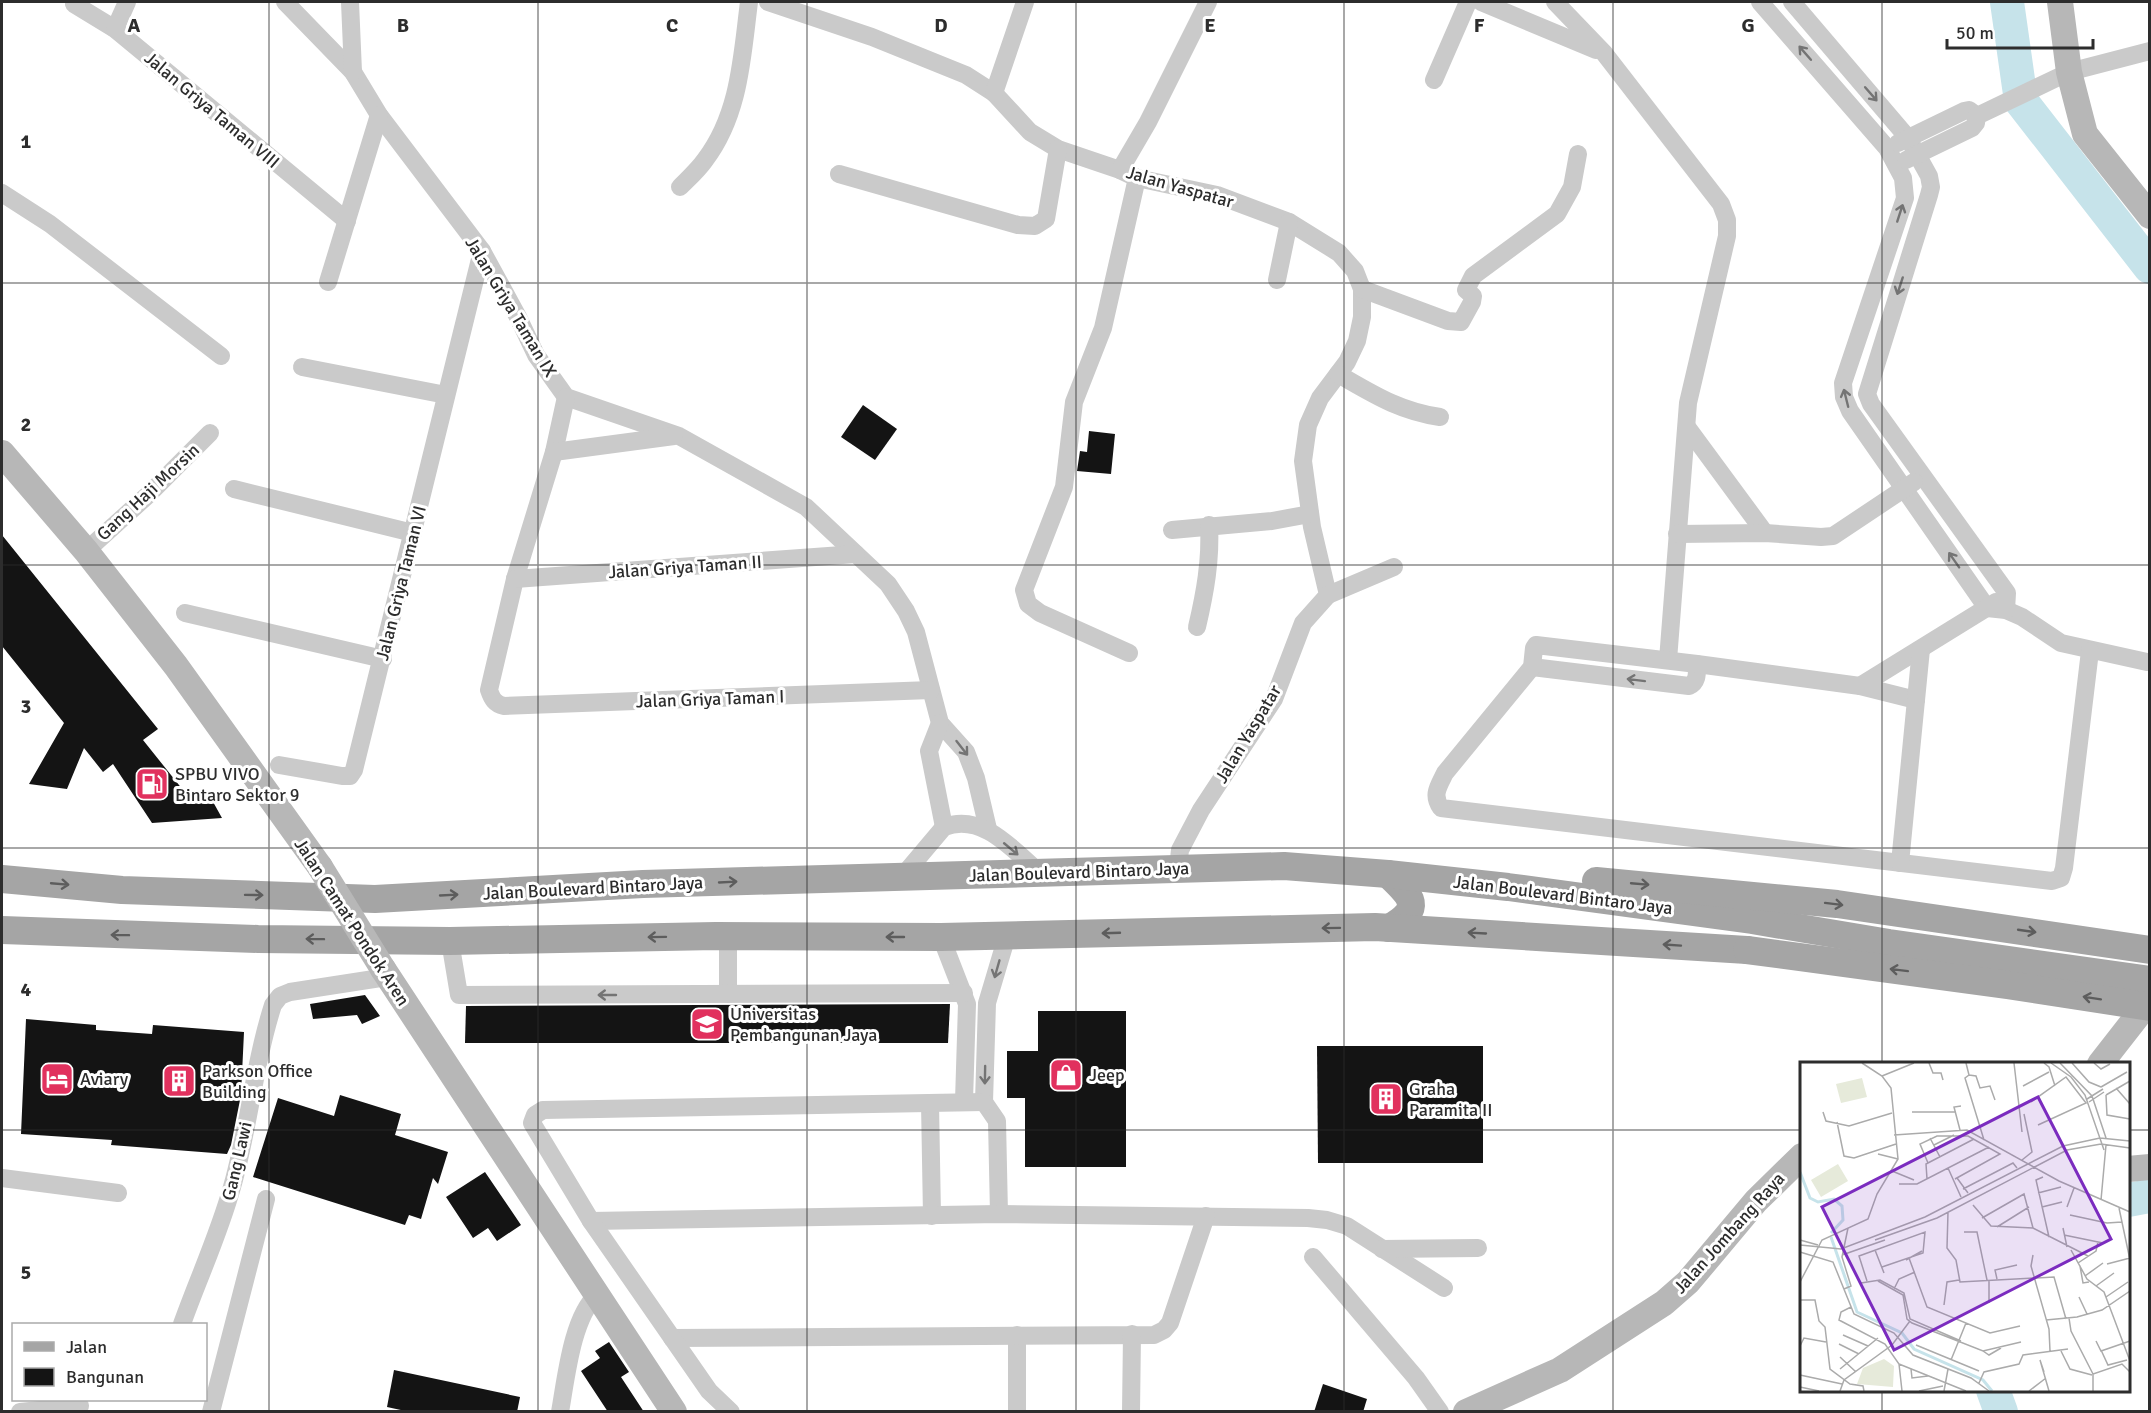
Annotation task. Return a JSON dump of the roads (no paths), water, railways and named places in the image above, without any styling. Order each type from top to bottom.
[{"type":"main road","points":[[2060,2],[2069,72],[2085,134],[2150,216]]},
{"type":"main road","name":"Jalan Camat Pondok Aren","points":[[2,453],[86,551],[176,666],[320,867],[385,973],[674,1412]]},
{"type":"main road","name":"Jalan Boulevard Bintaro Jaya","points":[[2,879],[122,890],[375,899],[643,884],[1284,866],[1519,888],[1752,920],[1889,943],[2150,980]]},
{"type":"main road","points":[[1388,874],[1410,897],[1411,908],[1406,919],[1389,928]]},
{"type":"main road","points":[[1519,888],[1590,881],[1664,886],[1837,904],[2150,950]]},
{"type":"main road","name":"Jalan Boulevard Bintaro Jaya","points":[[2,930],[258,939],[450,941],[722,936],[941,937],[1389,928],[1747,950],[2008,985],[2150,1007]]},
{"type":"main road","points":[[2102,1062],[2150,1000]]},
{"type":"main road","points":[[2117,1062],[2121,1038]]},
{"type":"main road","name":"Jalan Jombang Raya","points":[[1466,1412],[1560,1370],[1664,1304],[1688,1282],[1756,1201],[1800,1158]]},
{"type":"main road","points":[[2130,1168],[2150,1167]]},
{"type":"street","points":[[115,29],[127,2]]},
{"type":"street","name":"Jalan Griya Taman IX","points":[[285,2],[353,72],[379,115],[482,251],[536,355],[567,397],[679,436],[807,507],[888,584],[906,611],[916,632],[940,723],[966,752],[976,778],[987,829]]},
{"type":"street","points":[[350,2],[353,72]]},
{"type":"street","points":[[680,187],[705,160],[721,134],[732,108],[749,2]]},
{"type":"street","name":"Jalan Yaspatar","points":[[768,2],[872,37],[966,75],[994,93],[1030,132],[1058,149],[1137,178],[1217,195],[1289,222],[1339,253],[1355,271],[1362,289],[1362,317],[1357,341],[1347,362],[1320,398],[1308,425],[1303,461],[1310,514],[1328,595],[1303,623],[1274,699],[1201,810],[1180,850],[1178,868]]},
{"type":"street","points":[[994,93],[1025,2]]},
{"type":"street","points":[[1120,170],[1148,122],[1208,2]]},
{"type":"street","points":[[1434,80],[1468,2]]},
{"type":"street","points":[[1481,2],[1604,53]]},
{"type":"street","points":[[1555,2],[1604,53],[1721,204],[1727,220],[1727,236],[1688,403],[1668,660]]},
{"type":"street","points":[[1760,2],[1887,148],[1903,178],[1905,198],[1844,383],[1844,397],[1850,411],[1905,489],[2000,604],[2061,643],[2147,662]]},
{"type":"street","points":[[1792,2],[1908,138],[1929,176],[1931,187],[1867,394],[1871,405],[1923,475],[2000,604]]},
{"type":"street","name":"Jalan Griya Taman VIII","points":[[74,4],[115,29],[347,221]]},
{"type":"street","points":[[1896,165],[1972,128],[1979,115],[2069,72],[2150,51]]},
{"type":"street","points":[[1887,148],[1964,111],[1969,110],[1979,115]]},
{"type":"street","points":[[328,282],[379,115]]},
{"type":"street","points":[[839,174],[1018,225],[1035,226],[1046,219],[1058,149]]},
{"type":"street","points":[[1362,289],[1448,321],[1461,322],[1472,302],[1473,296],[1466,290],[1473,276],[1557,214],[1572,187],[1578,154]]},
{"type":"street","points":[[1129,653],[1040,613],[1028,604],[1024,590],[1064,487],[1074,402],[1104,328],[1137,178]]},
{"type":"street","points":[[2,193],[50,224],[221,356]]},
{"type":"street","points":[[1277,280],[1289,222]]},
{"type":"street","name":"Jalan Griya Taman VI","points":[[279,765],[342,776],[350,776],[354,771],[482,251]]},
{"type":"street","points":[[302,367],[446,395]]},
{"type":"street","points":[[1338,374],[1396,407],[1421,415],[1440,417]]},
{"type":"street","points":[[515,579],[554,452],[567,397]]},
{"type":"street","points":[[1687,427],[1765,533]]},
{"type":"street","name":"Gang Haji Morsin","points":[[86,551],[149,494],[210,433]]},
{"type":"street","points":[[554,452],[679,436]]},
{"type":"street","points":[[1677,534],[1765,533],[1833,536],[1923,475]]},
{"type":"street","points":[[234,489],[413,533]]},
{"type":"street","points":[[1172,530],[1272,521],[1310,514]]},
{"type":"street","points":[[1197,627],[1205,590],[1210,549],[1209,525]]},
{"type":"street","name":"Jalan Griya Taman II","points":[[515,579],[856,554]]},
{"type":"street","points":[[1328,595],[1394,567]]},
{"type":"street","name":"Jalan Griya Taman I","points":[[515,579],[489,690],[492,699],[504,706],[931,690]]},
{"type":"street","points":[[1860,686],[2000,604]]},
{"type":"street","points":[[185,613],[383,659]]},
{"type":"street","points":[[1916,700],[1860,686],[1540,644],[1534,648],[1532,667],[1444,773],[1435,793],[1436,802],[1441,808],[2052,881],[2061,878],[2064,868],[2090,651]]},
{"type":"street","points":[[1900,863],[1921,649]]},
{"type":"street","points":[[1532,667],[1689,686],[1696,679],[1697,664]]},
{"type":"street","points":[[940,723],[929,751],[944,827]]},
{"type":"street","points":[[901,878],[944,827],[949,825],[974,825],[987,829],[1041,874]]},
{"type":"street","points":[[722,936],[722,994]]},
{"type":"street","points":[[999,1214],[997,1120],[984,1102],[987,1003],[1006,936]]},
{"type":"street","points":[[941,937],[966,999],[964,1101]]},
{"type":"street","points":[[450,941],[459,995],[722,994],[966,999],[987,1003]]},
{"type":"street","name":"Gang Lawi","points":[[182,1323],[198,1278],[221,1225],[233,1185],[273,1005],[280,996],[290,992],[385,973]]},
{"type":"street","points":[[731,1412],[709,1391],[591,1221],[532,1123],[535,1115],[543,1110],[984,1102]]},
{"type":"street","points":[[930,1103],[932,1216]]},
{"type":"street","points":[[2,1178],[118,1193]]},
{"type":"street","points":[[211,1412],[266,1199]]},
{"type":"street","points":[[591,1221],[999,1214],[1308,1218],[1327,1220],[1347,1226],[1444,1288]]},
{"type":"street","points":[[672,1338],[1154,1335],[1164,1330],[1170,1323],[1206,1216]]},
{"type":"street","points":[[1382,1249],[1478,1248]]},
{"type":"street","points":[[1313,1257],[1416,1378],[1440,1412]]},
{"type":"street","points":[[560,1412],[567,1371],[581,1316],[588,1303],[597,1295]]},
{"type":"street","points":[[1131,1412],[1132,1334]]},
{"type":"street","points":[[1017,1335],[1017,1412]]},
{"type":"street","points":[[20,1412],[80,1406]]},
{"type":"waterway","points":[[2007,2],[2021,101],[2150,267]]},
{"type":"waterway","points":[[2130,1200],[2150,1196]]},
{"type":"waterway","points":[[1994,1392],[2001,1412]]},
{"type":"place","name":"SPBU VIVO Bintaro Sektor 9","points":[[152,784]]},
{"type":"place","name":"Universitas Pembangunan Jaya","points":[[707,1024]]},
{"type":"place","name":"Jeep","points":[[1066,1075]]},
{"type":"place","name":"Aviary","points":[[57,1079]]},
{"type":"place","name":"Parkson Office Building","points":[[179,1081]]},
{"type":"place","name":"Graha Paramita II","points":[[1386,1099]]}]
